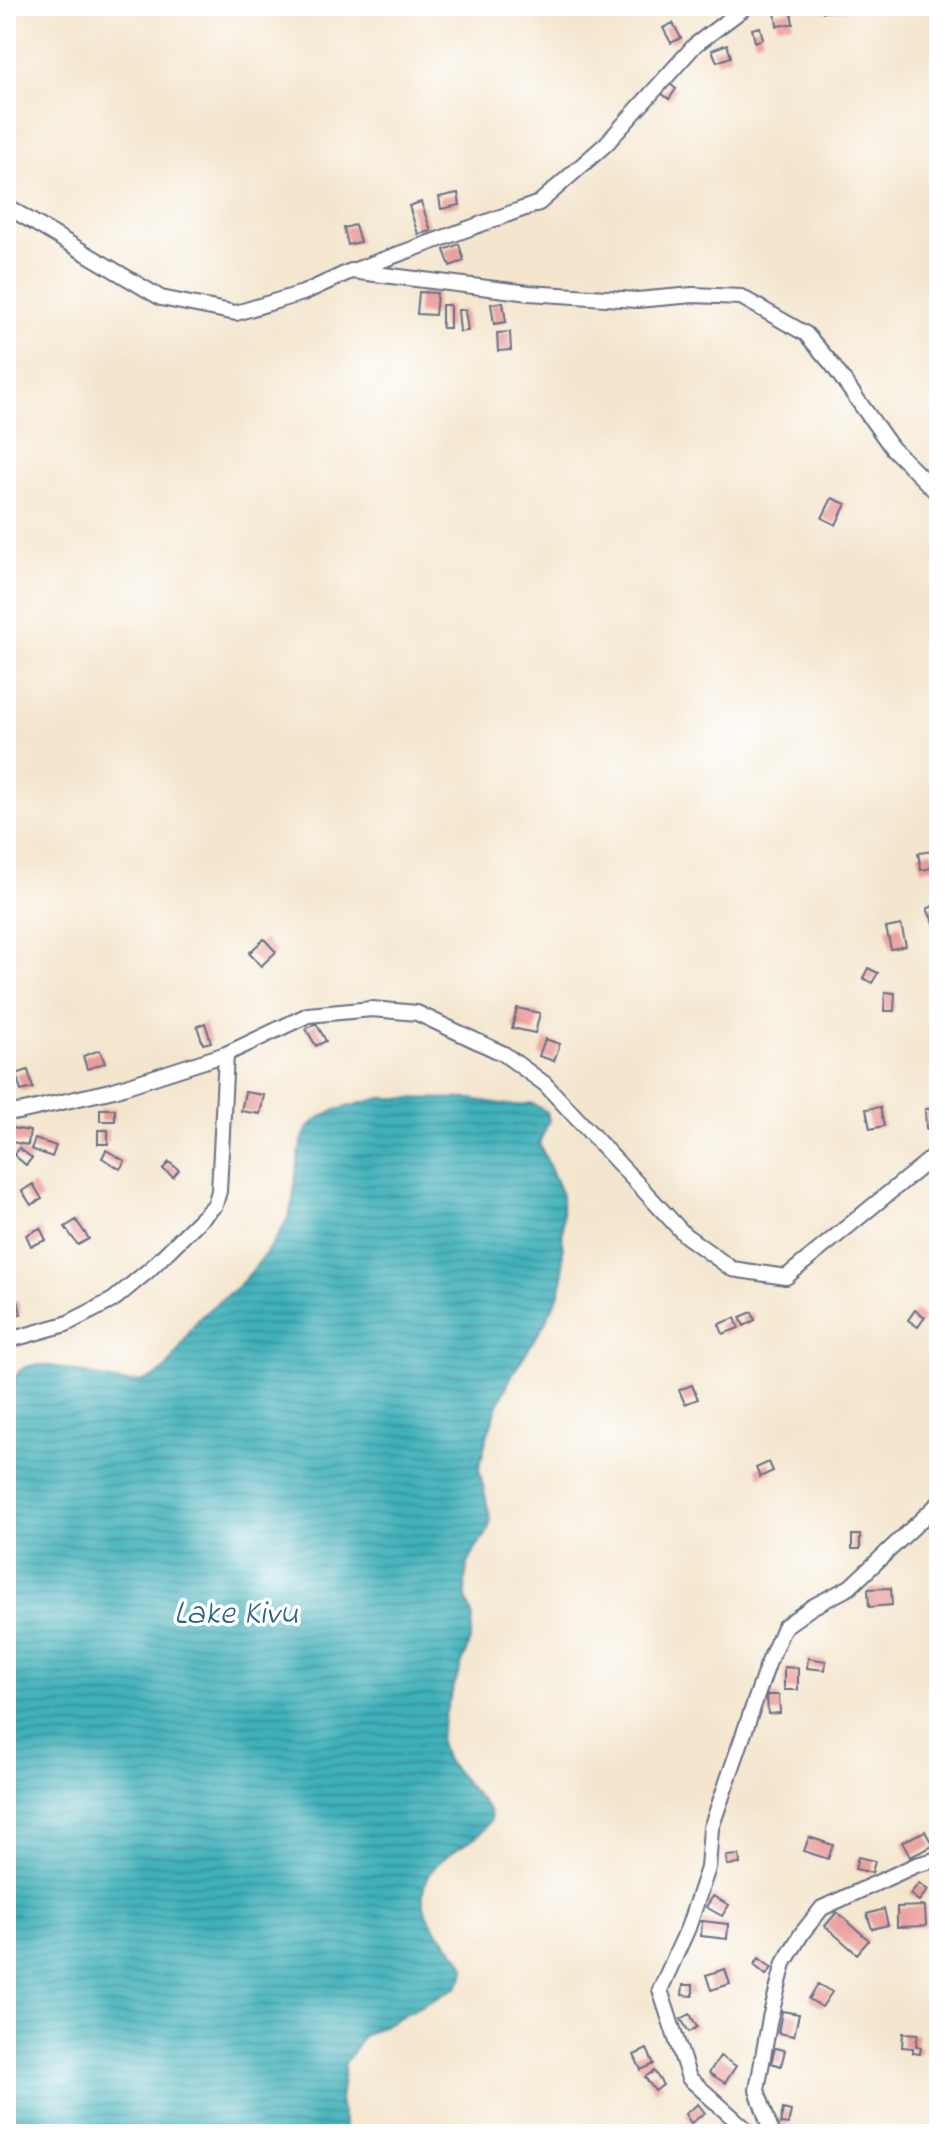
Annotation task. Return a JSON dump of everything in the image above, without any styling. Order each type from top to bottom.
[{"type":"street","points":[[6,206],[161,298],[236,313],[303,293],[351,271],[539,203],[606,144],[695,45],[747,6]]},
{"type":"street","points":[[351,271],[529,293],[637,300],[693,295],[741,297],[806,334],[892,448],[939,495]]},
{"type":"street","points":[[6,1111],[19,1112],[114,1090],[226,1054],[308,1015],[372,1009],[417,1013],[504,1054],[545,1084],[685,1235],[732,1269],[786,1277],[939,1152]]},
{"type":"street","points":[[6,1341],[66,1324],[113,1300],[160,1260],[215,1205],[219,1191],[226,1054]]},
{"type":"street","points":[[751,2134],[689,2078],[660,1990],[688,1928],[708,1868],[711,1828],[768,1664],[784,1627],[812,1607],[850,1587],[939,1503]]},
{"type":"street","points":[[772,2134],[757,2090],[784,1963],[802,1933],[822,1908],[916,1865],[939,1859]]},
{"type":"water","name":"Lake Kivu","points":[[381,1098],[471,1099],[515,1106],[531,1103],[547,1112],[549,1121],[539,1143],[562,1195],[563,1277],[559,1294],[497,1407],[479,1469],[491,1521],[468,1564],[465,1579],[466,1598],[473,1618],[471,1637],[439,1738],[445,1759],[489,1810],[491,1818],[478,1835],[434,1867],[423,1892],[428,1916],[459,1956],[465,1971],[456,1988],[363,2036],[345,2063],[340,2099],[346,2134],[6,2134],[6,1401],[19,1372],[36,1365],[135,1382],[153,1378],[167,1367],[197,1321],[245,1279],[282,1229],[293,1198],[301,1144],[313,1123],[336,1110]]},
{"type":"building","points":[[822,6],[847,6],[847,10],[823,12]]},
{"type":"building","points":[[791,10],[793,24],[777,26],[775,12]]},
{"type":"building","points":[[673,23],[681,38],[671,43],[663,28]]},
{"type":"building","points":[[760,27],[763,39],[755,42],[752,29]]},
{"type":"building","points":[[727,44],[731,57],[717,62],[712,50]]},
{"type":"building","points":[[669,83],[676,89],[669,99],[661,93]]},
{"type":"building","points":[[458,193],[460,205],[441,209],[439,197]]},
{"type":"building","points":[[421,202],[431,231],[418,234],[409,206]]},
{"type":"building","points":[[355,225],[360,242],[348,245],[344,228]]},
{"type":"building","points":[[459,244],[464,261],[450,266],[444,250]]},
{"type":"building","points":[[419,292],[437,293],[435,315],[417,314]]},
{"type":"building","points":[[503,302],[506,322],[494,324],[491,304]]},
{"type":"building","points":[[442,305],[450,305],[450,328],[442,328]]},
{"type":"building","points":[[458,310],[465,310],[468,331],[460,332]]},
{"type":"building","points":[[510,332],[511,350],[498,351],[497,333]]},
{"type":"building","points":[[832,498],[846,504],[836,525],[822,518]]},
{"type":"building","points":[[933,851],[936,867],[921,870],[918,853]]},
{"type":"building","points":[[939,903],[939,933],[927,909]]},
{"type":"building","points":[[901,925],[906,946],[891,949],[886,928]]},
{"type":"building","points":[[264,939],[276,952],[261,966],[249,953]]},
{"type":"building","points":[[939,958],[939,984],[938,984],[932,961]]},
{"type":"building","points":[[868,968],[878,973],[872,983],[863,978]]},
{"type":"building","points":[[885,992],[895,993],[894,1011],[884,1011]]},
{"type":"building","points":[[517,1008],[540,1013],[535,1033],[512,1028]]},
{"type":"building","points":[[205,1023],[211,1042],[203,1044],[197,1026]]},
{"type":"building","points":[[316,1023],[326,1041],[316,1046],[306,1029]]},
{"type":"building","points":[[545,1039],[560,1044],[554,1061],[539,1056]]},
{"type":"building","points":[[100,1050],[105,1063],[87,1069],[83,1056]]},
{"type":"building","points":[[28,1070],[33,1088],[21,1091],[16,1074]]},
{"type":"building","points":[[245,1092],[264,1095],[260,1114],[241,1111]]},
{"type":"building","points":[[880,1107],[884,1126],[870,1129],[866,1109]]},
{"type":"building","points":[[939,1108],[939,1128],[926,1129],[925,1109]]},
{"type":"building","points":[[100,1109],[115,1109],[115,1121],[100,1121]]},
{"type":"building","points":[[6,1127],[30,1131],[28,1145],[6,1141]]},
{"type":"building","points":[[98,1130],[108,1130],[108,1144],[98,1144]]},
{"type":"building","points":[[35,1139],[56,1146],[52,1157],[31,1149]]},
{"type":"building","points":[[19,1148],[32,1158],[26,1165],[14,1155]]},
{"type":"building","points":[[106,1150],[125,1161],[120,1169],[102,1158]]},
{"type":"building","points":[[169,1162],[179,1170],[173,1177],[163,1169]]},
{"type":"building","points":[[33,1184],[42,1199],[31,1205],[22,1191]]},
{"type":"building","points":[[76,1220],[89,1239],[78,1245],[65,1227]]},
{"type":"building","points":[[40,1228],[46,1240],[31,1246],[26,1235]]},
{"type":"building","points":[[18,1301],[21,1314],[6,1316],[6,1303]]},
{"type":"building","points":[[915,1310],[925,1317],[918,1327],[908,1320]]},
{"type":"building","points":[[752,1312],[755,1320],[744,1326],[740,1317]]},
{"type":"building","points":[[735,1318],[739,1328],[723,1334],[719,1324]]},
{"type":"building","points":[[692,1385],[698,1399],[685,1404],[679,1390]]},
{"type":"building","points":[[769,1462],[773,1471],[760,1477],[756,1468]]},
{"type":"building","points":[[852,1535],[860,1535],[860,1549],[852,1549]]},
{"type":"building","points":[[891,1588],[892,1605],[869,1607],[868,1589]]},
{"type":"building","points":[[808,1658],[826,1661],[825,1670],[807,1668]]},
{"type":"building","points":[[784,1667],[798,1668],[798,1690],[784,1690]]},
{"type":"building","points":[[767,1695],[779,1695],[780,1713],[768,1714]]},
{"type":"building","points":[[925,1831],[933,1846],[910,1857],[902,1842]]},
{"type":"building","points":[[809,1837],[833,1845],[828,1859],[804,1851]]},
{"type":"building","points":[[739,1855],[740,1864],[727,1865],[726,1856]]},
{"type":"building","points":[[858,1857],[875,1861],[872,1873],[855,1869]]},
{"type":"building","points":[[919,1883],[928,1890],[919,1901],[910,1894]]},
{"type":"building","points":[[713,1896],[729,1905],[722,1916],[706,1907]]},
{"type":"building","points":[[925,1906],[926,1926],[897,1927],[897,1907]]},
{"type":"building","points":[[884,1909],[888,1925],[872,1929],[867,1914]]},
{"type":"building","points":[[837,1912],[869,1940],[857,1954],[825,1926]]},
{"type":"building","points":[[702,1921],[728,1924],[727,1939],[701,1936]]},
{"type":"building","points":[[759,1958],[772,1968],[766,1975],[754,1965]]},
{"type":"building","points":[[725,1969],[730,1984],[711,1990],[706,1975]]},
{"type":"building","points":[[818,1984],[832,1992],[822,2007],[809,1999]]},
{"type":"building","points":[[683,1985],[693,1985],[693,1996],[682,1995]]},
{"type":"building","points":[[782,2011],[799,2014],[794,2036],[778,2033]]},
{"type":"building","points":[[690,2014],[697,2027],[689,2032],[681,2019]]},
{"type":"building","points":[[903,2033],[918,2034],[916,2046],[921,2047],[920,2054],[913,2053],[913,2048],[902,2047]]},
{"type":"building","points":[[775,2048],[785,2050],[781,2066],[771,2063]]},
{"type":"building","points":[[647,2049],[654,2064],[641,2070],[634,2055]]},
{"type":"building","points":[[720,2056],[736,2066],[725,2083],[709,2073]]},
{"type":"building","points":[[654,2071],[663,2085],[655,2091],[645,2077]]},
{"type":"building","points":[[698,2104],[705,2113],[691,2123],[685,2114]]},
{"type":"building","points":[[783,2109],[791,2111],[788,2125],[780,2124]]}]
